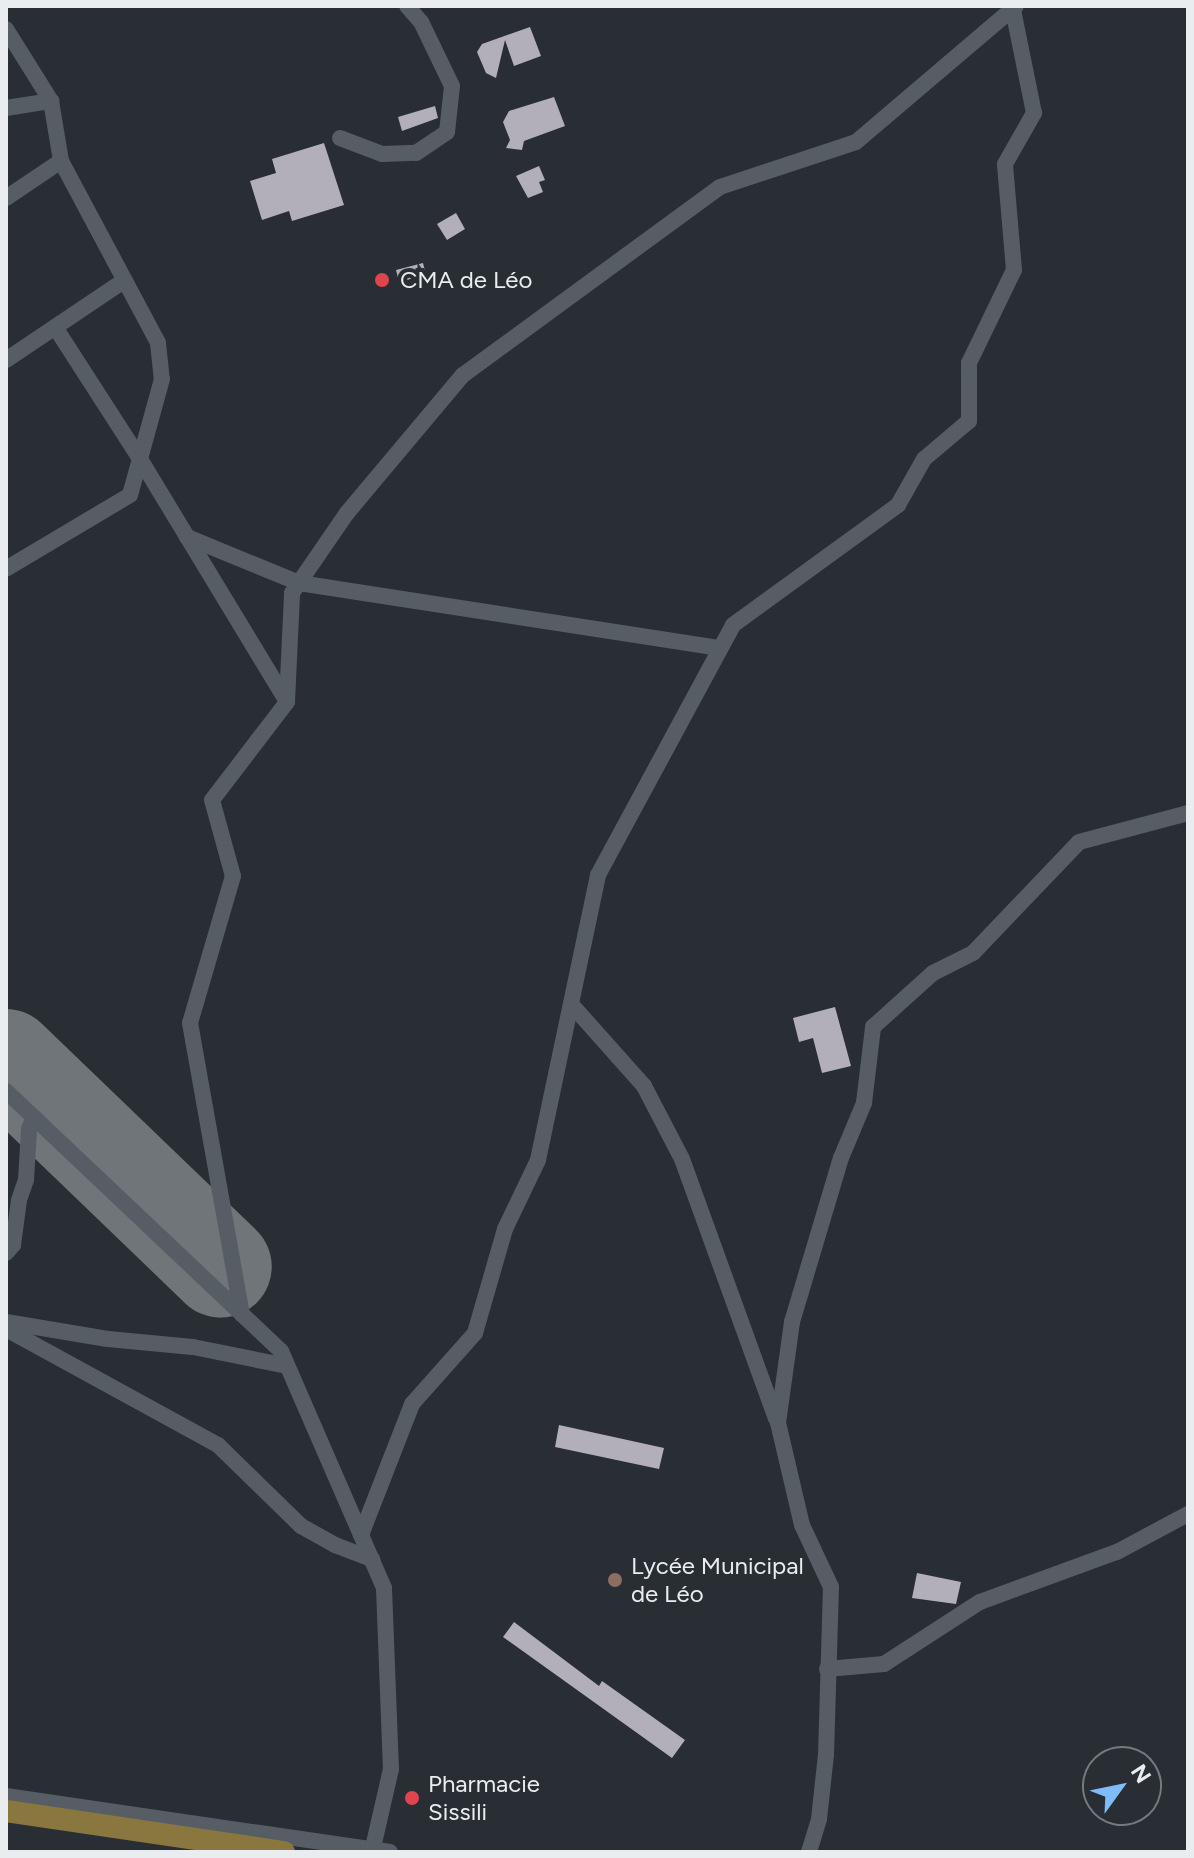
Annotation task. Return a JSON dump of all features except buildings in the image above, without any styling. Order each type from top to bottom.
[{"type":"main road","points":[[6,1811],[173,1844],[284,1852]]},
{"type":"street","points":[[340,138],[382,154],[416,153],[447,132],[452,86],[421,22],[407,6]]},
{"type":"street","points":[[242,1314],[190,1023],[233,876],[212,800],[287,702],[292,593],[347,513],[463,375],[720,187],[856,142],[1015,8],[1034,113],[1005,164],[1014,270],[969,363],[969,421],[924,459],[898,505],[733,625],[720,648],[598,875],[538,1160],[505,1229],[475,1333],[412,1404],[361,1535]]},
{"type":"street","points":[[6,29],[51,101],[61,161],[158,343],[162,379],[130,495],[9,561]]},
{"type":"street","points":[[6,108],[51,101]]},
{"type":"street","points":[[6,198],[61,161]]},
{"type":"street","points":[[6,360],[125,280]]},
{"type":"street","points":[[55,327],[140,459],[287,702]]},
{"type":"street","points":[[187,537],[299,583],[720,648]]},
{"type":"street","points":[[778,1423],[792,1322],[841,1158],[864,1103],[873,1027],[933,973],[973,953],[1079,842],[1188,813]]},
{"type":"street","points":[[571,1004],[644,1086],[682,1159],[778,1423],[802,1525],[831,1587],[826,1755],[819,1819],[809,1852]]},
{"type":"street","points":[[6,1091],[281,1351],[384,1588],[391,1769],[372,1851]]},
{"type":"street","points":[[6,1253],[13,1245],[19,1200],[26,1180],[29,1129],[34,1117]]},
{"type":"street","points":[[6,1322],[108,1339],[193,1347],[287,1366]]},
{"type":"street","points":[[6,1329],[218,1445],[301,1526],[335,1545],[372,1559]]},
{"type":"street","points":[[827,1669],[884,1664],[980,1602],[1117,1552],[1188,1514]]},
{"type":"street","points":[[6,1796],[390,1852]]},
{"type":"runway","points":[[6,1060],[221,1267]]},
{"type":"place","name":"CMA de Léo","points":[[382,280]]},
{"type":"place","name":"Lycée Municipal de Léo","points":[[615,1580]]},
{"type":"place","name":"Pharmacie Sissili","points":[[412,1798]]}]
